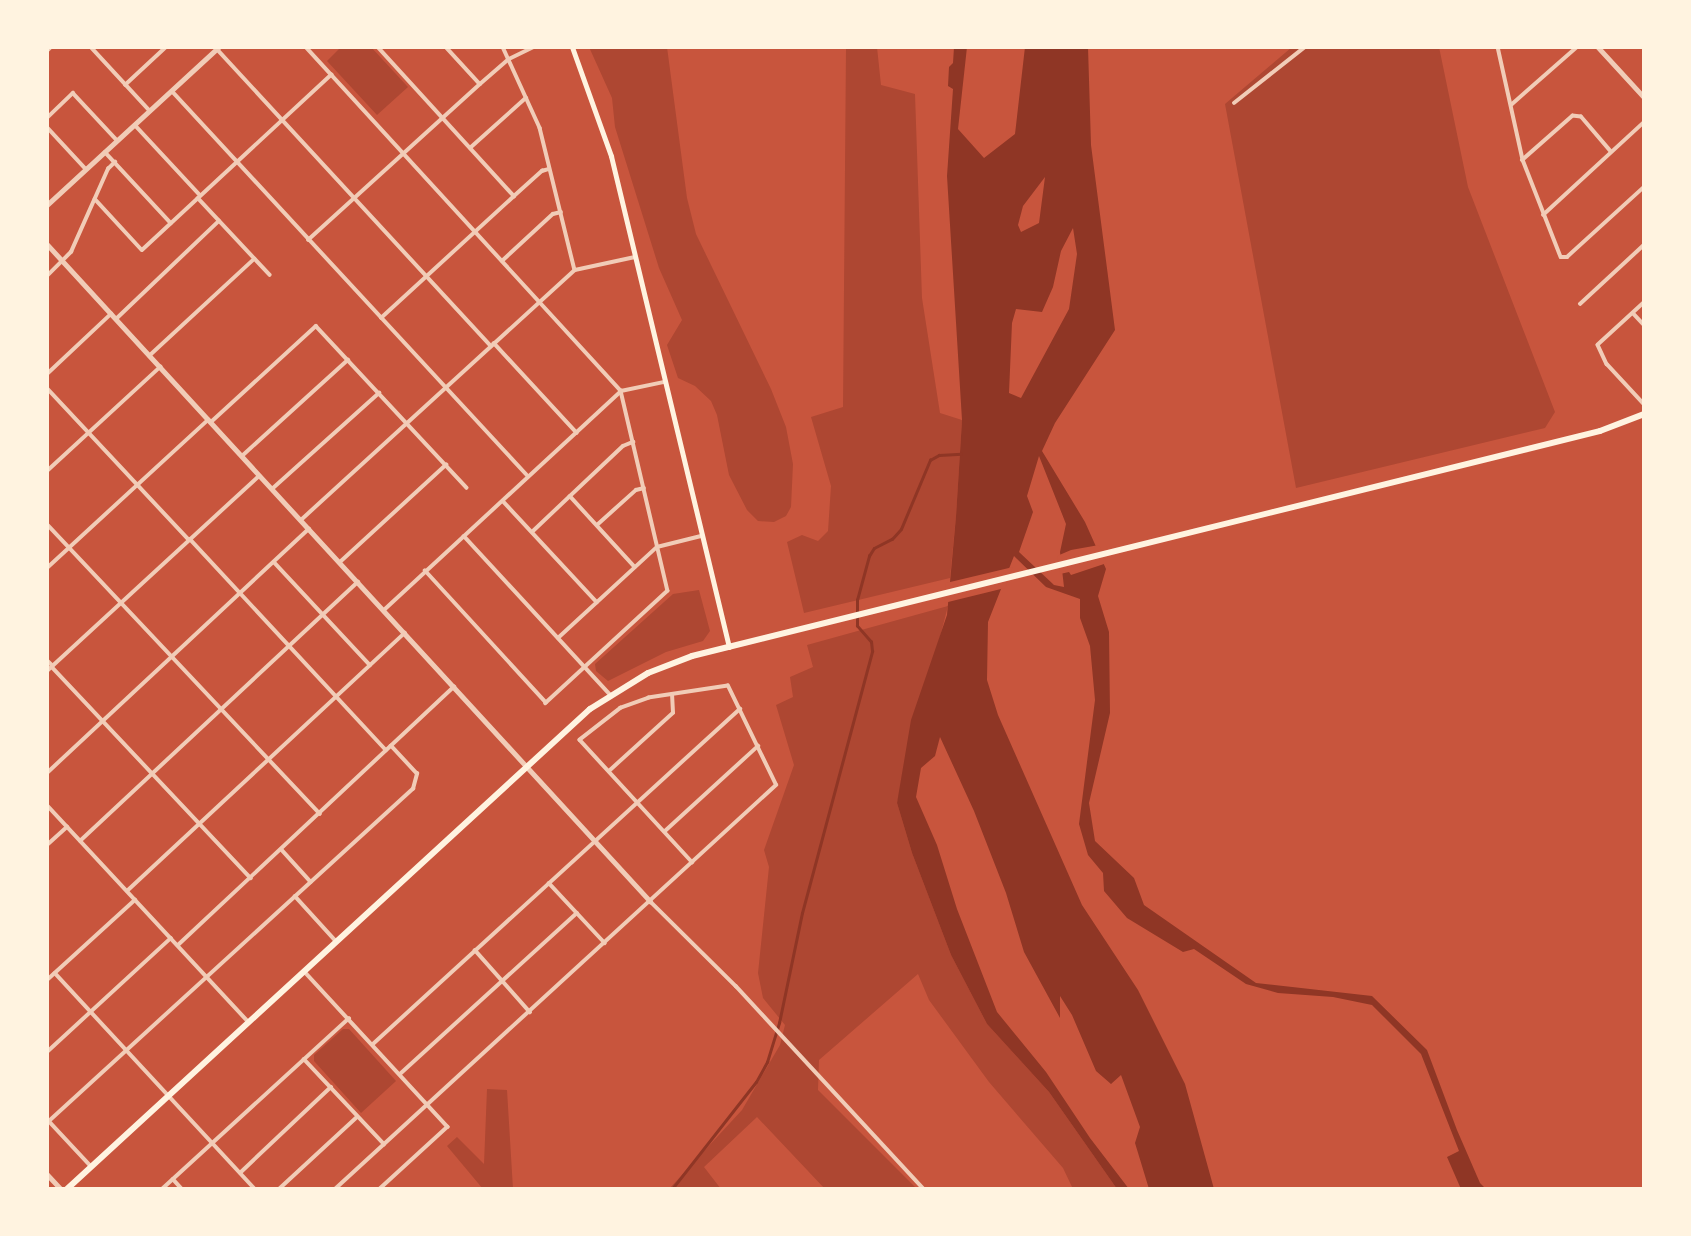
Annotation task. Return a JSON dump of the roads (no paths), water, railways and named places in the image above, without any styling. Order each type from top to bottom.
[{"type":"main road","points":[[572,47],[608,144],[729,648]]},
{"type":"main road","points":[[67,1189],[527,766],[610,694],[648,673],[692,656],[1600,431],[1643,414]]},
{"type":"street","points":[[47,51],[51,47]]},
{"type":"street","points":[[125,85],[166,47]]},
{"type":"street","points":[[306,47],[621,391],[668,591],[546,703],[425,571]]},
{"type":"street","points":[[378,47],[514,196]]},
{"type":"street","points":[[446,47],[480,84]]},
{"type":"street","points":[[503,47],[540,128],[575,270]]},
{"type":"street","points":[[308,240],[509,59],[534,47]]},
{"type":"street","points":[[1234,103],[1305,47]]},
{"type":"street","points":[[1498,47],[1523,160],[1558,252],[1567,257],[1644,187]]},
{"type":"street","points":[[1511,105],[1577,47]]},
{"type":"street","points":[[1598,47],[1644,97]]},
{"type":"street","points":[[93,48],[150,111]]},
{"type":"street","points":[[47,205],[218,48],[426,276],[577,433]]},
{"type":"street","points":[[95,199],[142,250],[331,75]]},
{"type":"street","points":[[172,91],[528,476]]},
{"type":"street","points":[[47,118],[74,93],[117,140]]},
{"type":"street","points":[[470,148],[526,98]]},
{"type":"street","points":[[1523,160],[1573,116],[1581,117],[1611,152]]},
{"type":"street","points":[[1543,215],[1644,122]]},
{"type":"street","points":[[134,125],[270,275]]},
{"type":"street","points":[[47,127],[86,169]]},
{"type":"street","points":[[105,152],[171,223]]},
{"type":"street","points":[[47,276],[72,252],[108,169],[115,162]]},
{"type":"street","points":[[381,318],[542,171],[550,169]]},
{"type":"street","points":[[502,261],[552,214],[561,212]]},
{"type":"street","points":[[47,374],[219,221]]},
{"type":"street","points":[[47,244],[650,901],[736,986],[778,1035],[924,1189]]},
{"type":"street","points":[[1580,304],[1644,245]]},
{"type":"street","points":[[301,520],[575,270],[635,257]]},
{"type":"street","points":[[149,356],[254,259]]},
{"type":"street","points":[[1644,303],[1598,345],[1607,364],[1644,404]]},
{"type":"street","points":[[1633,313],[1644,325]]},
{"type":"street","points":[[47,568],[137,484],[316,326],[467,488]]},
{"type":"street","points":[[242,456],[348,360]]},
{"type":"street","points":[[47,471],[160,367]]},
{"type":"street","points":[[384,610],[621,391],[664,382]]},
{"type":"street","points":[[47,388],[386,751]]},
{"type":"street","points":[[272,489],[379,393]]},
{"type":"street","points":[[532,532],[623,446],[633,442]]},
{"type":"street","points":[[340,562],[446,465]]},
{"type":"street","points":[[47,671],[260,475]]},
{"type":"street","points":[[597,525],[636,490],[644,488]]},
{"type":"street","points":[[570,496],[635,567]]},
{"type":"street","points":[[502,500],[597,602]]},
{"type":"street","points":[[47,524],[320,814]]},
{"type":"street","points":[[47,773],[309,529]]},
{"type":"street","points":[[464,536],[610,694]]},
{"type":"street","points":[[558,638],[657,547],[701,536]]},
{"type":"street","points":[[274,562],[370,665]]},
{"type":"street","points":[[80,841],[358,582]]},
{"type":"street","points":[[127,891],[405,633]]},
{"type":"street","points":[[47,660],[251,878]]},
{"type":"street","points":[[335,1189],[530,1012],[776,785],[728,685],[649,698],[621,708],[580,740],[692,862]]},
{"type":"street","points":[[178,945],[454,687]]},
{"type":"street","points":[[609,771],[673,713],[672,695]]},
{"type":"street","points":[[373,1044],[740,709]]},
{"type":"street","points":[[91,1166],[48,1120],[128,1051],[413,789],[417,774],[391,746]]},
{"type":"street","points":[[665,831],[758,746]]},
{"type":"street","points":[[47,805],[249,1022]]},
{"type":"street","points":[[47,845],[67,827]]},
{"type":"street","points":[[282,849],[311,882]]},
{"type":"street","points":[[549,883],[605,943]]},
{"type":"street","points":[[295,897],[336,941]]},
{"type":"street","points":[[47,980],[135,900]]},
{"type":"street","points":[[400,1074],[577,913]]},
{"type":"street","points":[[47,1052],[171,939]]},
{"type":"street","points":[[475,950],[530,1012]]},
{"type":"street","points":[[304,971],[448,1127],[380,1189]]},
{"type":"street","points":[[55,973],[254,1189]]},
{"type":"street","points":[[162,1189],[349,1018]]},
{"type":"street","points":[[304,1059],[384,1144]]},
{"type":"street","points":[[240,1173],[331,1087]]},
{"type":"street","points":[[279,1189],[357,1116]]},
{"type":"street","points":[[47,1174],[61,1189]]},
{"type":"street","points":[[173,1179],[183,1189]]},
{"type":"waterway","points":[[672,1189],[756,1082],[767,1062],[779,1023],[802,913],[872,651],[871,642],[857,626],[857,600],[869,556],[874,548],[892,539],[901,529],[930,460],[939,455],[961,454]]}]
